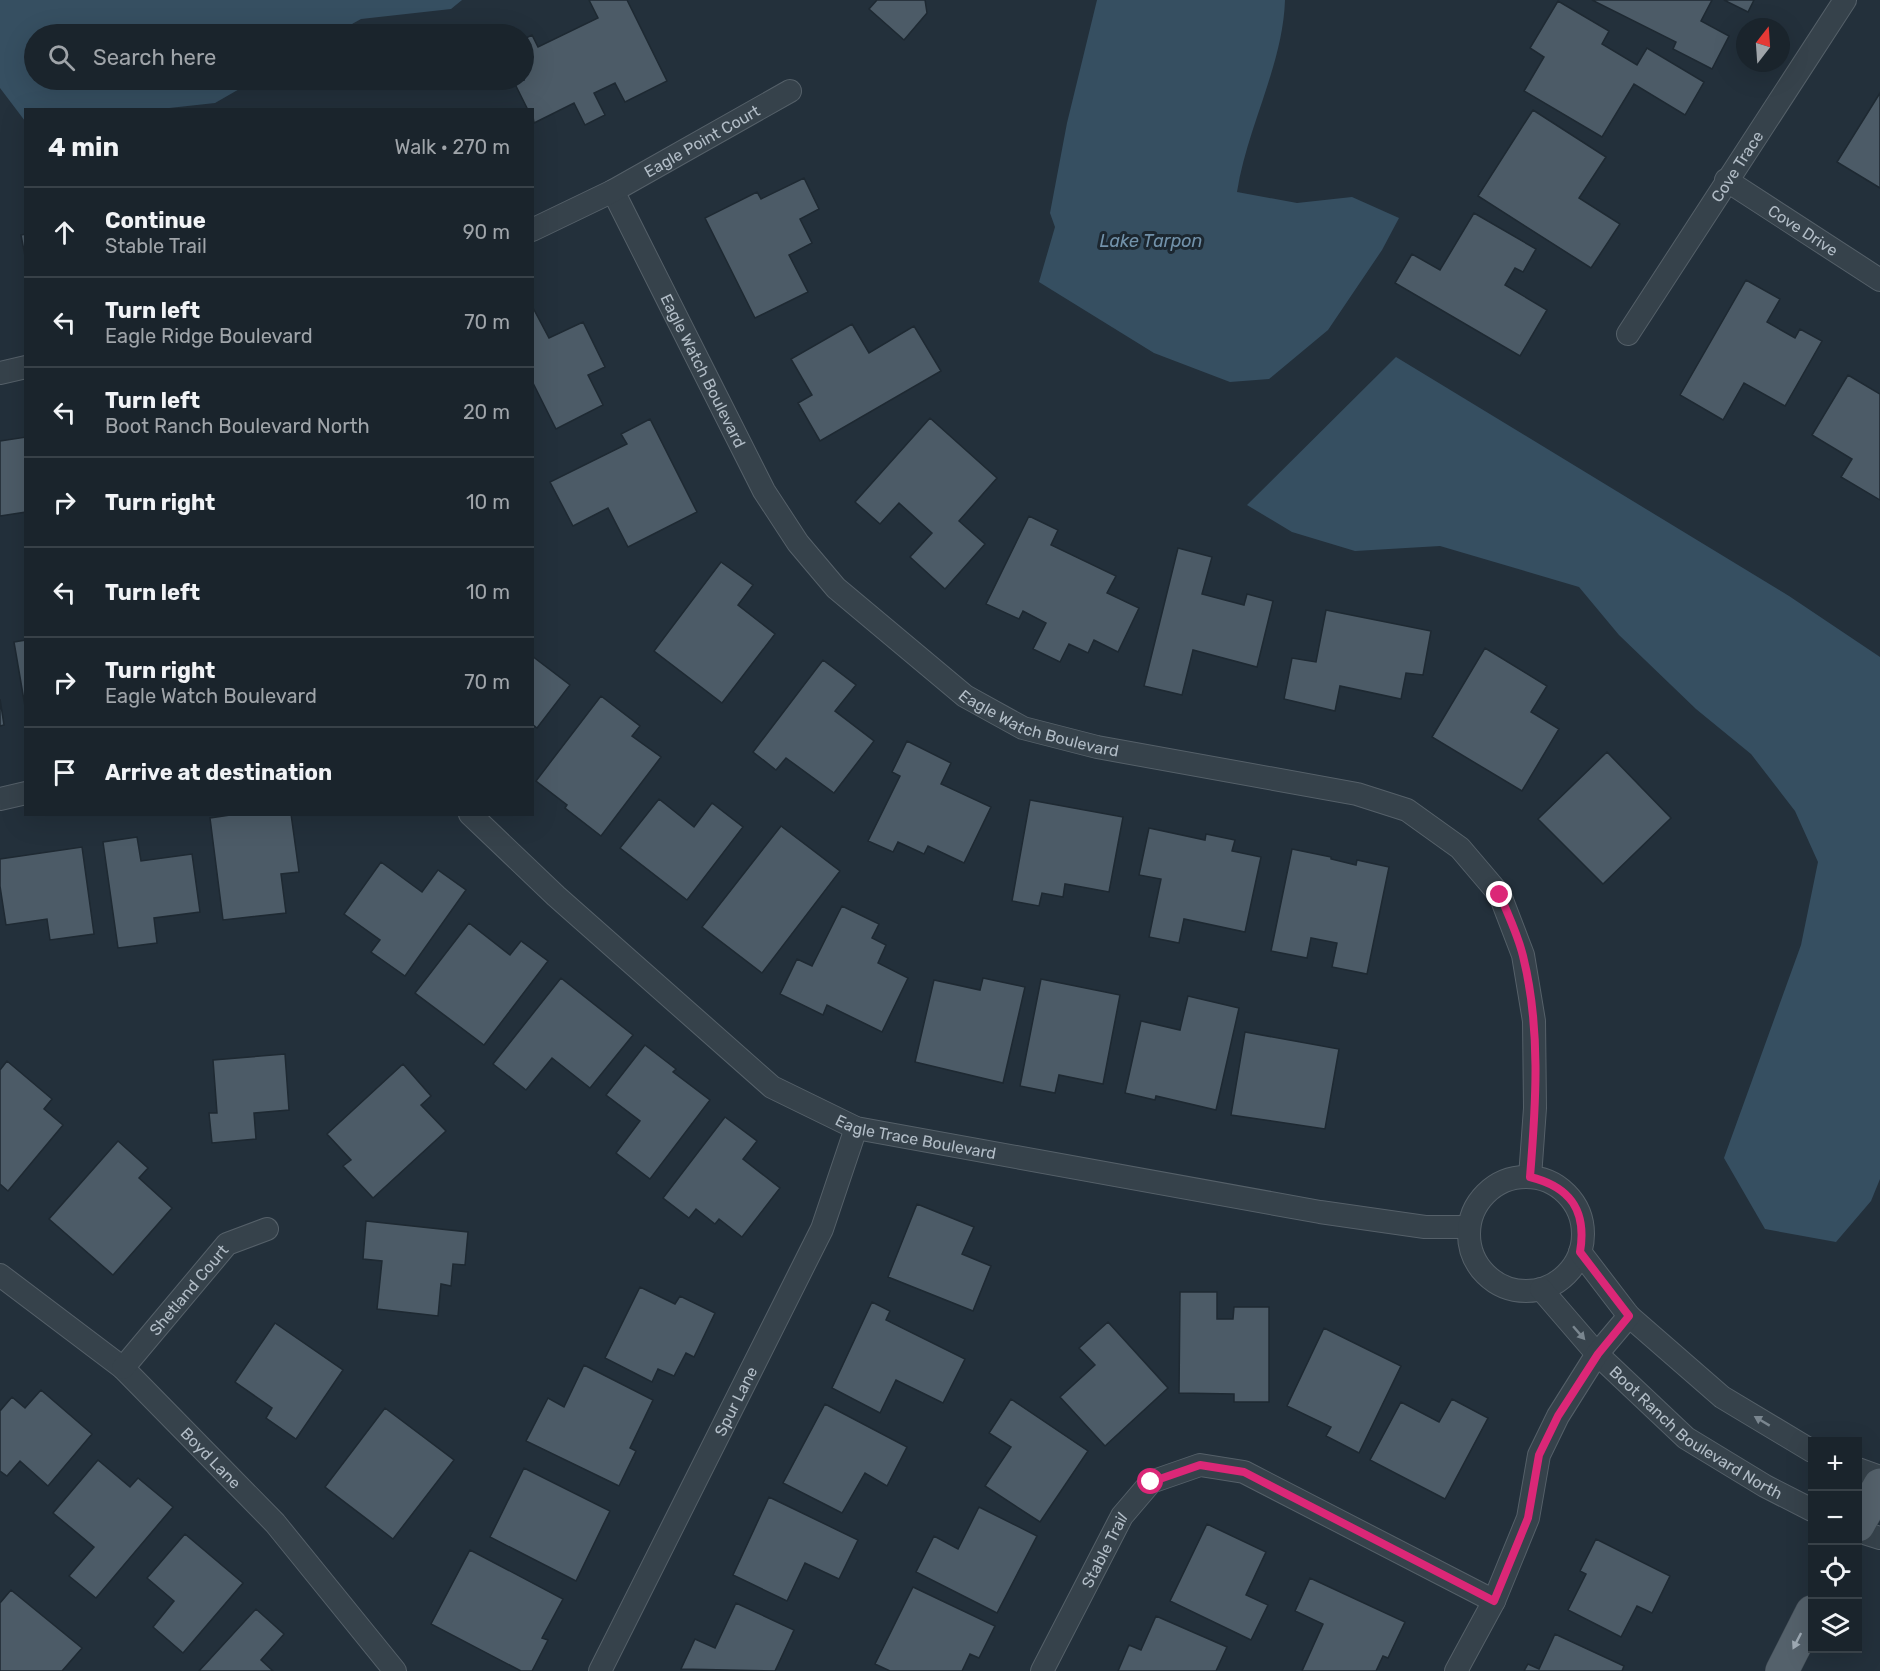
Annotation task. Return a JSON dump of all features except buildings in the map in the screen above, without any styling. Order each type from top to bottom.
[{"type":"main road","points":[[1862,1516],[1880,1485]]},
{"type":"main road","points":[[1782,1671],[1808,1620]]},
{"type":"street","name":"Cove Trace","points":[[1628,334],[1845,0]]},
{"type":"street","name":"Eagle Point Court","points":[[613,191],[790,91]]},
{"type":"street","name":"Cove Drive","points":[[1726,180],[1880,280]]},
{"type":"street","points":[[534,229],[613,191]]},
{"type":"street","name":"Eagle Watch Boulevard","points":[[613,191],[764,491],[798,543],[836,588],[965,696],[1023,728],[1097,747],[1357,794],[1407,810],[1460,849],[1500,895],[1523,955],[1534,1021],[1535,1108],[1530,1177]]},
{"type":"street","points":[[0,373],[24,367]]},
{"type":"street","points":[[0,799],[24,793]]},
{"type":"street","name":"Eagle Trace Boulevard","points":[[472,816],[556,896],[772,1087],[856,1128],[1320,1212],[1425,1227],[1469,1227]]},
{"type":"street","name":"Spur Lane","points":[[600,1671],[822,1229],[856,1128]]},
{"type":"street","points":[[1530,1177],[1547,1181],[1562,1190],[1574,1202],[1583,1235],[1580,1252],[1571,1268],[1558,1281],[1541,1289],[1522,1291],[1504,1286],[1488,1277],[1477,1262],[1470,1245],[1469,1227],[1474,1210],[1483,1196],[1497,1185],[1513,1178],[1530,1177]]},
{"type":"street","name":"Shetland Court","points":[[123,1368],[227,1244],[267,1229]]},
{"type":"street","points":[[1580,1252],[1629,1316],[1722,1397],[1808,1449]]},
{"type":"street","name":"Boyd Lane","points":[[0,1275],[123,1368],[275,1523],[394,1671]]},
{"type":"street","name":"Boot Ranch Boulevard North","points":[[1541,1289],[1598,1354],[1686,1438],[1765,1486],[1808,1508]]},
{"type":"street","points":[[1456,1671],[1494,1601],[1528,1518],[1539,1455],[1558,1416],[1598,1354],[1629,1316]]},
{"type":"street","name":"Stable Trail","points":[[1042,1671],[1122,1516],[1151,1482],[1200,1465],[1244,1472],[1494,1601]]},
{"type":"street","points":[[1862,1471],[1880,1477]]},
{"type":"street","points":[[1862,1533],[1880,1538]]},
{"type":"water","points":[[0,0],[462,0],[451,9],[361,19],[352,24],[24,24],[24,90],[238,90],[215,103],[169,108],[24,108],[24,120],[0,88]]},
{"type":"water","name":"Lake Tarpon","points":[[1097,0],[1285,0],[1283,24],[1272,72],[1248,144],[1237,192],[1297,203],[1352,197],[1399,218],[1382,250],[1328,330],[1269,379],[1230,382],[1154,353],[1039,282],[1055,227],[1050,213],[1067,123]]},
{"type":"water","points":[[1396,357],[1789,596],[1880,657],[1880,1179],[1871,1201],[1836,1242],[1765,1229],[1724,1158],[1801,945],[1818,862],[1795,811],[1751,754],[1696,709],[1619,635],[1579,587],[1440,546],[1355,551],[1292,532],[1247,505]]},
{"type":"route","points":[[1151,1482],[1200,1465],[1244,1472],[1494,1601],[1528,1518],[1539,1455],[1558,1416],[1598,1354],[1629,1316],[1580,1252],[1583,1235],[1574,1202],[1562,1190],[1547,1181],[1530,1177],[1535,1108],[1534,1021],[1523,955],[1500,895]]}]
